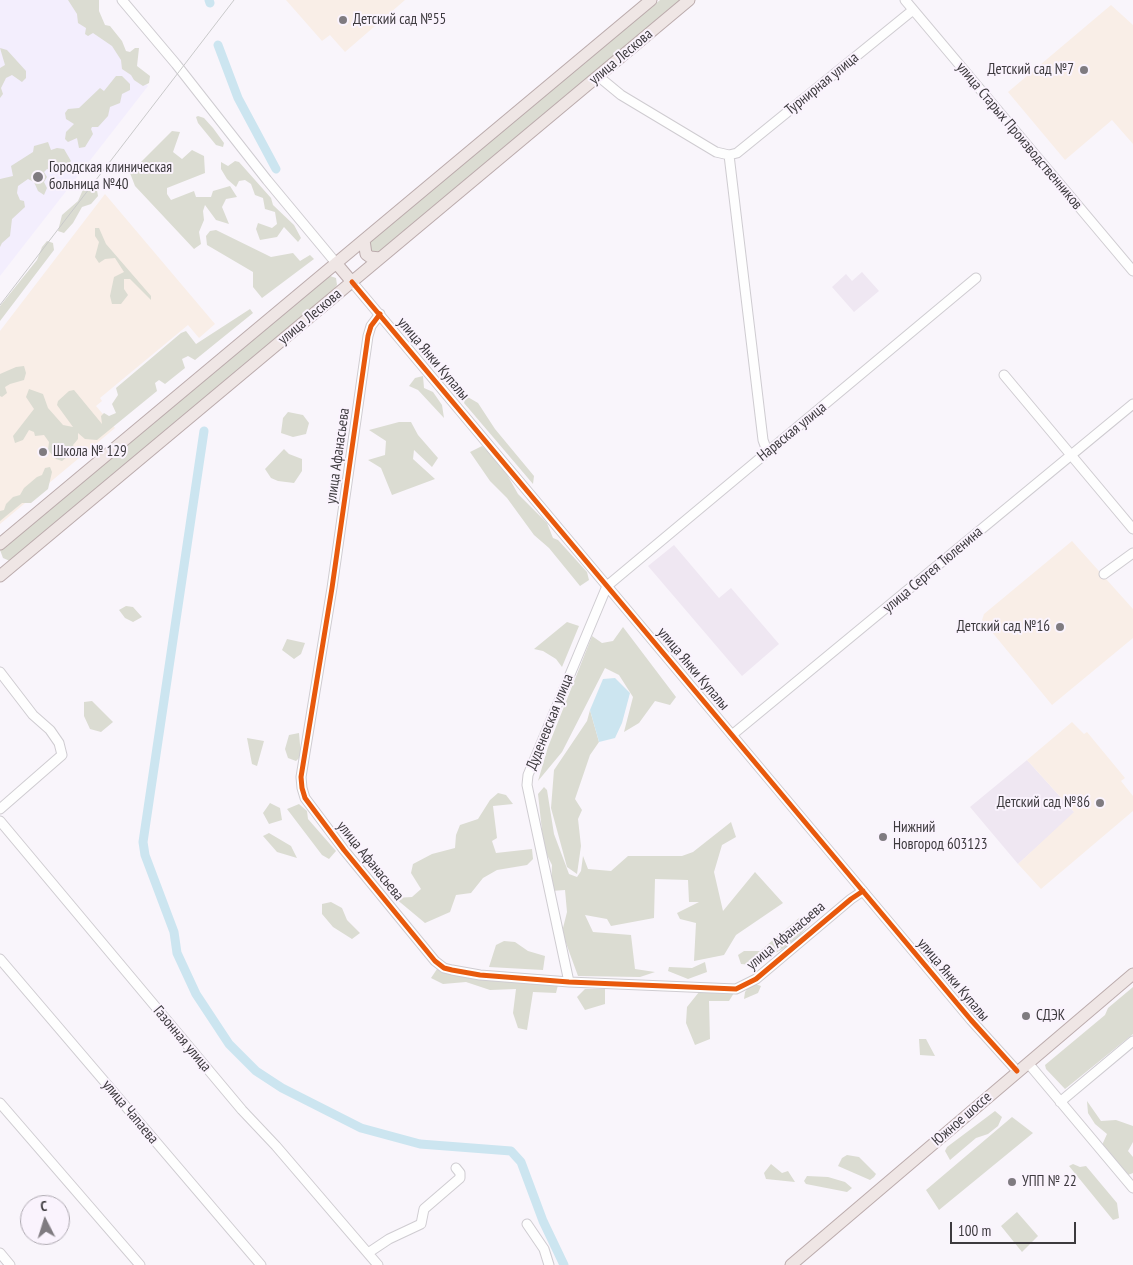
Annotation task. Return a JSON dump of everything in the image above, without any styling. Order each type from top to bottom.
[{"type":"main road","name":"улица Лескова","points":[[0,544],[651,0]]},
{"type":"main road","name":"улица Лескова","points":[[0,576],[689,0]]},
{"type":"main road","points":[[364,240],[366,254],[370,257],[380,258]]},
{"type":"main road","name":"улица Янки Купалы","points":[[336,263],[352,282]]},
{"type":"main road","name":"Южное шоссе","points":[[792,1265],[1133,974]]},
{"type":"street","name":"улица Янки Купалы","points":[[122,0],[336,263]]},
{"type":"street","name":"улица Старых Производственников","points":[[905,0],[1133,271]]},
{"type":"street","name":"Турнирная улица","points":[[729,155],[737,153],[913,10]]},
{"type":"street","points":[[598,76],[605,84],[628,100],[716,152],[729,155],[763,440],[767,451]]},
{"type":"street","name":"Нарвская улица","points":[[607,586],[976,278]]},
{"type":"street","name":"улица Янки Купалы","points":[[352,282],[971,1020],[1017,1072]]},
{"type":"street","name":"улица Афанасьева","points":[[380,314],[371,326],[368,336],[332,588],[301,777],[304,798],[435,961],[444,968],[480,975],[569,982],[736,989],[756,979],[863,891]]},
{"type":"street","points":[[1004,375],[1133,529]]},
{"type":"street","name":"улица Сергея Тюленина","points":[[732,735],[1133,404]]},
{"type":"street","points":[[1104,574],[1133,553]]},
{"type":"street","name":"Дуденевская улица","points":[[569,982],[527,785],[532,766],[607,586]]},
{"type":"street","points":[[0,672],[33,715],[50,730],[59,743],[62,755],[0,809]]},
{"type":"street","name":"Газонная улица","points":[[0,821],[242,1110],[276,1146],[378,1265]]},
{"type":"street","name":"улица Чапаева","points":[[0,960],[261,1265]]},
{"type":"street","points":[[1060,1102],[1133,1041]]},
{"type":"street","points":[[1028,1063],[1133,1188]]},
{"type":"street","points":[[0,1102],[140,1265]]},
{"type":"street","points":[[368,1253],[388,1240],[421,1224],[424,1209],[460,1178],[460,1173],[456,1168]]},
{"type":"street","points":[[526,1224],[544,1249],[549,1265]]},
{"type":"street","points":[[0,1253],[10,1265]]},
{"type":"shaded area","name":"Городская клиническая больница №40","points":[[0,0],[78,0],[148,86],[0,276]]},
{"type":"shaded area","points":[[68,0],[99,0],[99,11],[105,25],[110,26],[122,41],[126,51],[130,52],[135,48],[139,48],[137,66],[150,76],[149,83],[143,86],[122,69],[121,60],[112,46],[93,33],[88,36],[85,34],[86,28],[78,23],[77,14]]},
{"type":"shaded area","name":"Детский сад №55","points":[[286,0],[405,0],[345,52],[330,35],[322,41]]},
{"type":"shaded area","points":[[660,0],[684,0],[378,254],[372,255],[369,243]]},
{"type":"shaded area","name":"Детский сад №7","points":[[1111,5],[1133,25],[1133,144],[1112,120],[1065,160],[1008,92]]},
{"type":"shaded area","points":[[0,48],[7,50],[26,71],[26,78],[22,82],[12,75],[6,78],[1,88],[3,94],[0,98],[0,68],[5,65]]},
{"type":"shaded area","points":[[116,76],[122,76],[130,84],[130,90],[122,94],[120,103],[110,107],[108,116],[98,127],[92,127],[93,134],[85,147],[79,148],[77,138],[68,142],[65,139],[66,132],[74,124],[66,119],[65,113],[68,109],[79,108],[100,88],[104,91]]},
{"type":"shaded area","points":[[196,117],[204,118],[213,128],[224,143],[223,147],[216,145],[198,123]]},
{"type":"shaded area","points":[[172,131],[180,132],[173,152],[182,159],[192,150],[204,156],[205,173],[167,188],[167,194],[171,200],[194,191],[196,197],[211,197],[213,191],[230,186],[237,197],[226,199],[222,207],[229,224],[216,220],[205,205],[203,211],[204,220],[199,232],[201,244],[194,249],[135,186],[130,173]]},
{"type":"shaded area","points":[[48,142],[51,150],[57,148],[64,149],[71,161],[63,171],[47,169],[44,172],[47,177],[44,182],[47,188],[44,195],[38,191],[34,182],[28,179],[18,186],[17,193],[20,200],[24,201],[25,207],[12,219],[10,236],[0,247],[0,179],[13,176],[11,166],[33,152],[34,146]]},
{"type":"shaded area","points":[[235,161],[239,162],[271,198],[273,205],[294,225],[301,238],[298,242],[284,227],[277,237],[260,240],[256,229],[258,223],[272,228],[277,224],[275,212],[265,209],[263,198],[255,195],[251,184],[245,180],[239,181],[236,187],[227,179],[221,169],[221,162],[228,166]]},
{"type":"shaded area","points":[[92,183],[96,185],[98,196],[91,204],[82,207],[73,223],[64,233],[58,231],[62,215],[78,201],[85,185]]},
{"type":"shaded area","points":[[105,194],[215,324],[199,338],[188,325],[100,398],[102,401],[96,406],[115,428],[0,524],[0,331]]},
{"type":"shaded area","points":[[95,228],[99,228],[106,244],[151,296],[151,300],[130,279],[124,279],[124,289],[128,295],[121,304],[112,304],[110,296],[114,277],[124,272],[115,258],[105,259],[99,263],[95,257],[99,242],[95,236]]},
{"type":"shaded area","points":[[216,230],[271,257],[293,253],[300,261],[310,255],[314,259],[262,298],[253,287],[253,272],[207,245],[206,236],[210,231]]},
{"type":"shaded area","points":[[47,241],[53,243],[54,250],[0,321],[0,306],[37,260],[42,247]]},
{"type":"shaded area","points":[[862,272],[879,291],[854,312],[832,287],[846,274],[852,281]]},
{"type":"shaded area","points":[[327,275],[336,278],[337,285],[334,289],[10,561],[3,558],[0,550]]},
{"type":"shaded area","points":[[250,309],[253,313],[195,360],[188,356],[182,359],[185,368],[165,384],[159,380],[155,383],[157,391],[97,440],[85,439],[78,433],[78,439],[73,445],[75,450],[62,461],[56,459],[48,450],[49,442],[44,435],[35,436],[34,432],[29,430],[23,440],[15,443],[13,436],[34,409],[26,397],[29,389],[43,394],[48,408],[63,425],[73,427],[57,405],[58,401],[69,391],[74,390],[102,424],[101,416],[104,413],[109,416],[116,413],[112,404],[118,395],[116,388],[181,333],[186,331],[196,344]]},
{"type":"shaded area","points":[[24,366],[26,373],[24,380],[5,387],[7,393],[2,397],[0,396],[0,374],[16,367]]},
{"type":"shaded area","points":[[423,376],[424,388],[433,392],[442,405],[444,418],[418,390],[409,386],[415,378]]},
{"type":"shaded area","points":[[466,396],[478,403],[495,429],[534,476],[533,484],[464,403]]},
{"type":"shaded area","points":[[288,412],[303,415],[309,423],[306,434],[293,437],[281,433],[283,418]]},
{"type":"shaded area","points":[[399,422],[411,422],[418,435],[438,458],[432,467],[414,450],[413,459],[435,479],[392,495],[381,468],[368,460],[385,455],[386,441],[369,430]]},
{"type":"shaded area","points":[[482,446],[500,462],[518,494],[547,523],[553,538],[558,540],[587,572],[589,580],[580,586],[549,548],[534,535],[507,498],[490,481],[470,452]]},
{"type":"shaded area","points":[[284,449],[289,454],[302,459],[302,471],[294,483],[271,478],[265,469]]},
{"type":"shaded area","points":[[50,467],[52,472],[48,489],[31,503],[22,503],[0,521],[0,511],[4,510],[6,504],[13,497],[20,495],[24,488],[42,475],[45,468]]},
{"type":"shaded area","name":"Детский сад №16","points":[[1072,541],[1133,609],[1133,638],[1052,705],[982,620],[984,614]]},
{"type":"shaded area","points":[[674,545],[719,598],[731,588],[779,644],[742,676],[648,566]]},
{"type":"shaded area","points":[[126,606],[133,607],[142,617],[133,622],[125,618],[119,610]]},
{"type":"shaded area","points":[[567,622],[579,626],[562,667],[556,659],[543,651],[534,649]]},
{"type":"shaded area","points":[[623,627],[676,697],[670,705],[655,701],[639,723],[624,732],[633,697],[619,675],[605,668],[562,752],[538,781],[548,747],[592,636],[602,643],[613,641]]},
{"type":"shaded area","points":[[287,639],[305,643],[301,654],[294,659],[282,650]]},
{"type":"shaded area","points":[[92,701],[113,722],[101,732],[90,729],[84,716],[84,702]]},
{"type":"shaded area","points":[[590,710],[599,742],[590,755],[575,799],[582,810],[578,819],[581,846],[577,874],[567,867],[551,808],[554,770],[587,721]]},
{"type":"shaded area","name":"Детский сад №86","points":[[1072,722],[1084,734],[1087,732],[1125,778],[1121,781],[1133,796],[1133,811],[1041,889],[1018,864],[1074,812],[1027,760]]},
{"type":"shaded area","points":[[299,733],[301,756],[296,761],[288,758],[285,749],[289,735]]},
{"type":"shaded area","points":[[247,738],[264,741],[257,766],[252,764]]},
{"type":"shaded area","points":[[1027,760],[1075,813],[1018,864],[970,807]]},
{"type":"shaded area","points":[[544,787],[547,790],[554,834],[569,874],[577,877],[581,871],[583,856],[588,869],[611,871],[628,856],[682,856],[693,852],[731,822],[736,837],[722,845],[714,872],[723,911],[755,872],[783,903],[736,935],[724,955],[694,961],[696,923],[680,919],[677,913],[699,902],[689,902],[688,880],[655,879],[654,918],[611,926],[607,919],[585,915],[593,932],[631,935],[635,969],[655,972],[640,977],[578,976],[562,932],[567,912],[565,890],[551,891],[552,865],[544,849],[538,794]]},
{"type":"shaded area","points":[[498,793],[506,795],[513,804],[493,806],[497,838],[492,841],[496,853],[532,849],[533,859],[527,865],[497,870],[483,878],[471,893],[456,895],[450,912],[425,923],[395,898],[412,897],[421,889],[411,873],[413,864],[432,854],[455,848],[456,835],[460,825],[478,819],[490,800]]},
{"type":"shaded area","points":[[270,803],[280,808],[282,820],[269,824],[263,813]]},
{"type":"shaded area","points":[[299,804],[307,811],[308,819],[336,851],[329,859],[322,855],[287,809]]},
{"type":"shaded area","points":[[269,833],[291,846],[297,858],[277,852],[263,836]]},
{"type":"shaded area","points":[[331,902],[342,908],[347,920],[360,933],[352,939],[333,927],[322,914],[322,904]]},
{"type":"shaded area","points":[[818,915],[792,944],[753,965],[741,964],[738,955],[744,951],[760,951],[799,918]]},
{"type":"shaded area","points":[[504,941],[515,942],[528,951],[545,956],[543,970],[489,967],[496,945]]},
{"type":"shaded area","points":[[705,962],[707,972],[688,979],[668,971],[669,967],[692,968]]},
{"type":"shaded area","points":[[437,969],[493,979],[558,985],[556,993],[533,992],[527,1030],[518,1028],[513,1013],[516,989],[490,990],[466,982],[443,984],[431,978]]},
{"type":"shaded area","points":[[752,983],[761,986],[758,993],[744,999],[745,992]]},
{"type":"shaded area","points":[[1133,987],[1133,1034],[1065,1089],[1046,1069],[1045,1065],[1105,1015],[1108,1008]]},
{"type":"shaded area","points":[[585,989],[605,989],[605,1004],[585,1010],[577,997]]},
{"type":"shaded area","points":[[699,992],[734,993],[729,1001],[709,1001],[710,1039],[695,1045],[686,1023],[687,1007]]},
{"type":"shaded area","points":[[919,1039],[926,1039],[935,1056],[920,1055]]},
{"type":"shaded area","points":[[1087,1101],[1101,1121],[1116,1120],[1133,1126],[1133,1142],[1128,1151],[1133,1157],[1133,1173],[1128,1175],[1102,1145],[1107,1134],[1095,1124],[1088,1113]]},
{"type":"shaded area","points":[[995,1111],[1002,1117],[998,1126],[988,1134],[976,1138],[950,1160],[945,1151],[947,1147]]},
{"type":"shaded area","points":[[1012,1117],[1033,1133],[939,1210],[926,1190]]},
{"type":"shaded area","points":[[847,1155],[859,1157],[876,1174],[874,1177],[870,1180],[838,1166],[842,1158]]},
{"type":"shaded area","points":[[771,1164],[782,1173],[788,1171],[795,1182],[766,1179],[764,1173]]},
{"type":"shaded area","points":[[1073,1164],[1080,1167],[1086,1166],[1117,1203],[1119,1218],[1113,1220],[1069,1166]]},
{"type":"shaded area","points":[[807,1176],[828,1177],[845,1182],[852,1188],[847,1192],[806,1184],[804,1181]]},
{"type":"shaded area","points":[[1017,1212],[1038,1236],[1022,1252],[1001,1226]]},
{"type":"water","points":[[615,678],[630,693],[622,723],[615,738],[599,742],[590,710],[603,679]]},
{"type":"waterway","points":[[218,45],[238,98],[276,169]]},
{"type":"waterway","points":[[204,431],[143,842],[145,855],[174,932],[177,953],[196,994],[229,1044],[256,1071],[282,1088],[361,1128],[420,1144],[511,1151],[521,1162],[543,1221],[564,1265]]},
{"type":"tram line","points":[[0,305],[234,0]]},
{"type":"cycle path","points":[[352,282],[971,1020],[1017,1071]]},
{"type":"cycle path","points":[[380,314],[371,326],[368,336],[332,588],[301,777],[305,798],[344,850],[435,961],[444,968],[480,975],[569,982],[736,989],[756,979],[863,891]]},
{"type":"place","name":"Детский сад №55","points":[[343,20]]},
{"type":"place","name":"Детский сад №7","points":[[1084,70]]},
{"type":"place","name":"Городская клиническая больница №40","points":[[38,177]]},
{"type":"place","name":"Школа № 129","points":[[43,452]]},
{"type":"place","name":"Детский сад №16","points":[[1060,627]]},
{"type":"place","name":"Детский сад №86","points":[[1100,803]]},
{"type":"place","name":"Нижний Новгород 603123","points":[[883,837]]},
{"type":"place","name":"СДЭК","points":[[1026,1016]]},
{"type":"place","name":"УПП № 22","points":[[1012,1182]]}]
